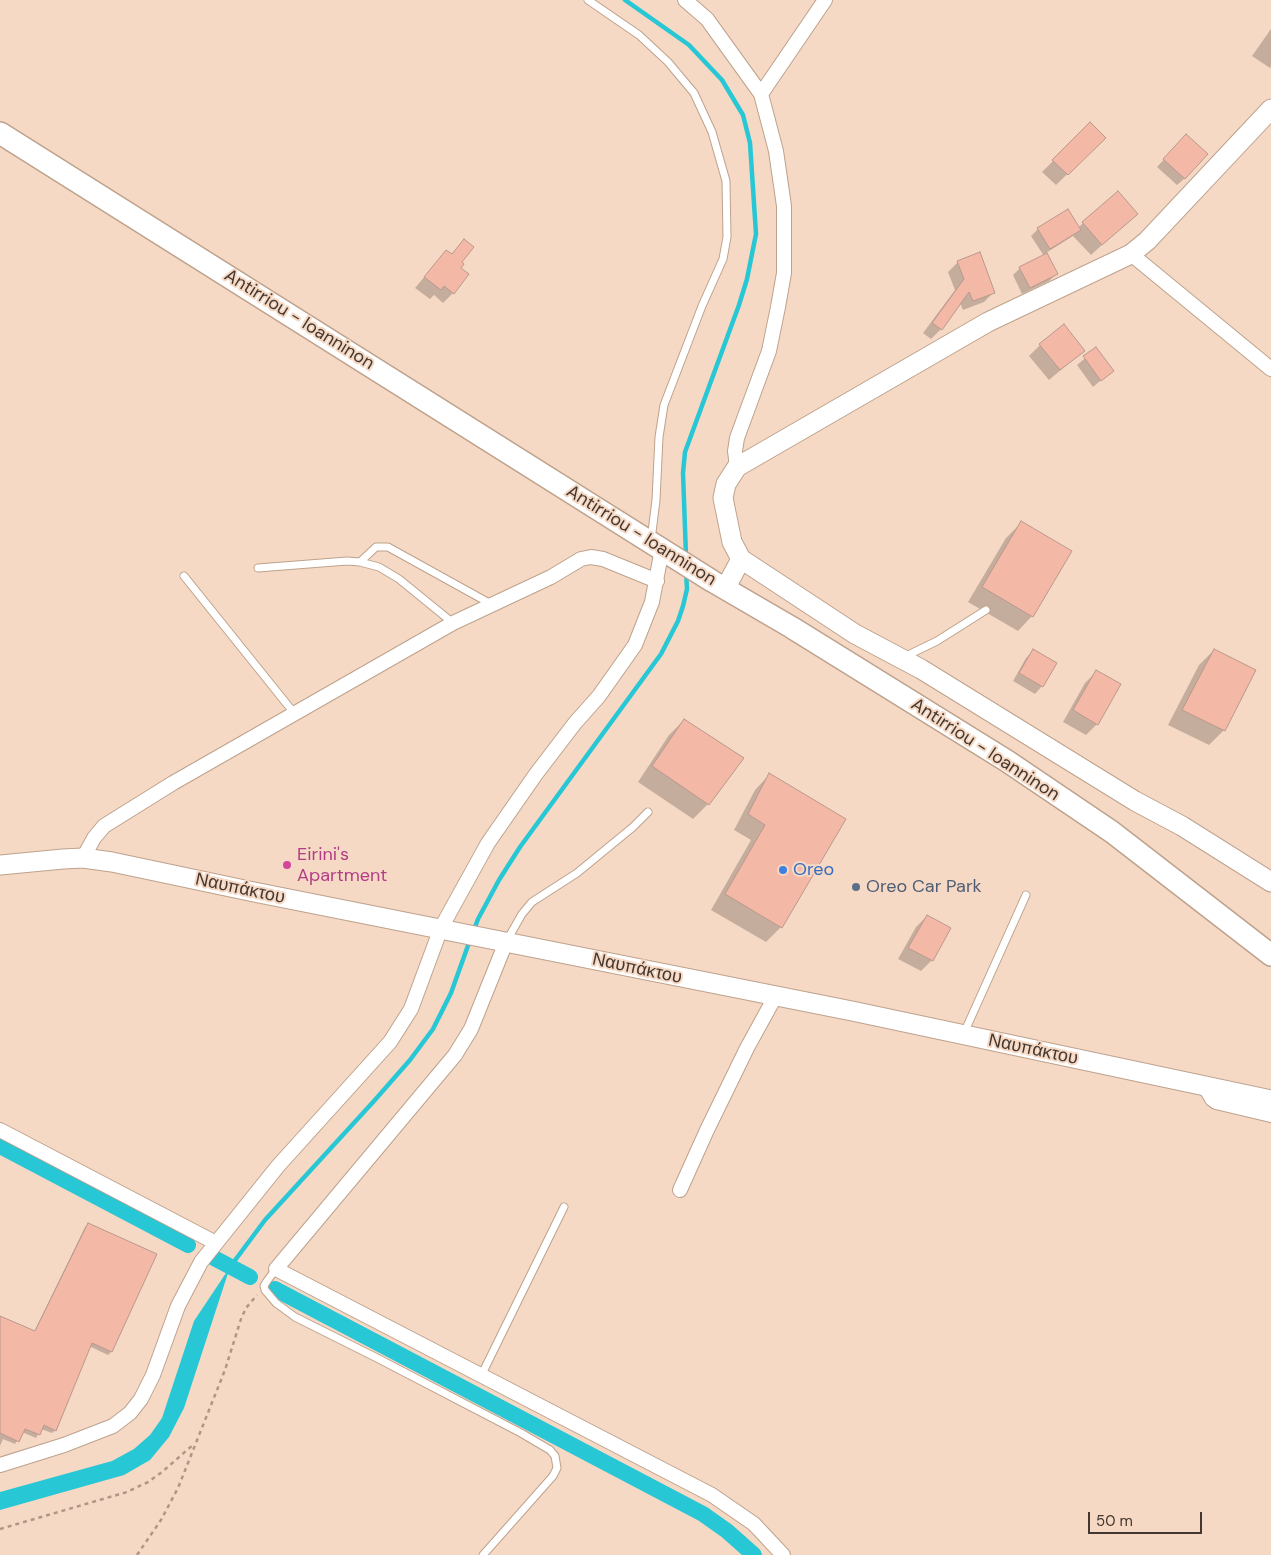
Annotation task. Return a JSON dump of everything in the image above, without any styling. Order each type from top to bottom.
[{"type":"main road","name":"Antirriou - Ioanninon","points":[[0,134],[718,585],[791,627],[1007,761],[1112,832],[1271,955]]},
{"type":"street","points":[[685,0],[707,19],[761,94],[776,151],[784,206],[784,273],[769,351],[737,438],[735,451],[737,467]]},
{"type":"street","points":[[761,94],[825,0]]},
{"type":"street","points":[[1271,109],[1147,241],[1131,254],[988,322],[737,467],[726,484],[723,498],[732,542],[741,559],[855,634],[922,669],[1135,801],[1182,826],[1271,882]]},
{"type":"street","points":[[1131,254],[1271,369]]},
{"type":"street","points":[[0,1465],[90,1436],[112,1426],[130,1413],[141,1399],[153,1375],[184,1291],[201,1262],[278,1166],[374,1062],[390,1042],[411,1009],[446,929],[488,843],[536,774],[599,696],[628,656],[643,627],[652,602],[661,549]]},
{"type":"street","points":[[82,858],[104,826],[173,783],[453,623],[551,577],[576,562],[588,557],[603,559],[657,581]]},
{"type":"street","points":[[718,585],[741,559]]},
{"type":"street","name":"Ναυπάκτου","points":[[0,864],[46,859],[82,858],[112,862],[852,1012],[1271,1100]]},
{"type":"street","points":[[506,942],[472,1029],[455,1055],[276,1269],[712,1495],[754,1524],[783,1555]]},
{"type":"street","points":[[680,1190],[739,1064],[775,997]]},
{"type":"street","points":[[1205,1086],[1212,1099],[1216,1102],[1271,1115]]},
{"type":"street","points":[[0,1130],[216,1242]]},
{"type":"lane","points":[[588,0],[639,35],[668,62],[694,93],[712,132],[726,181],[726,237],[723,259],[702,306],[664,404],[659,437],[656,500],[661,549]]},
{"type":"lane","points":[[360,562],[376,547],[388,547],[492,604]]},
{"type":"lane","points":[[258,568],[316,563],[360,562],[379,567],[399,579],[453,623]]},
{"type":"lane","points":[[184,576],[294,714]]},
{"type":"lane","points":[[901,659],[937,641],[986,610]]},
{"type":"lane","points":[[506,942],[522,914],[532,902],[577,873],[633,827],[648,812]]},
{"type":"lane","points":[[963,1035],[1026,895]]},
{"type":"lane","points":[[481,1376],[564,1208]]},
{"type":"lane","points":[[276,1269],[264,1286],[276,1303],[295,1317],[521,1433],[550,1450],[555,1456],[557,1468],[553,1476],[482,1555]]},
{"type":"path","points":[[137,1555],[162,1520],[178,1488],[217,1391],[241,1319],[246,1308],[264,1286]]},
{"type":"path","points":[[0,1529],[127,1492],[148,1482],[162,1472],[195,1443]]},
{"type":"water","points":[[230,1267],[184,1408],[169,1437],[150,1460],[124,1475],[0,1510],[0,1492],[112,1461],[134,1449],[150,1435],[162,1418],[194,1321]]},
{"type":"building","points":[[1090,122],[1106,138],[1068,175],[1052,160]]},
{"type":"building","points":[[1186,134],[1208,154],[1185,179],[1163,159]]},
{"type":"building","points":[[1118,191],[1138,214],[1102,245],[1082,222]]},
{"type":"building","points":[[1068,209],[1081,230],[1050,249],[1037,228]]},
{"type":"building","points":[[464,239],[474,247],[462,262],[464,264],[461,268],[469,274],[454,294],[444,286],[441,290],[424,277],[446,250],[452,254]]},
{"type":"building","points":[[980,252],[995,293],[973,301],[969,292],[942,330],[932,323],[964,279],[957,261]]},
{"type":"building","points":[[1047,253],[1058,274],[1030,288],[1019,267]]},
{"type":"building","points":[[1064,324],[1085,351],[1060,370],[1039,344]]},
{"type":"building","points":[[1096,347],[1114,371],[1101,381],[1083,356]]},
{"type":"building","points":[[1021,521],[1072,551],[1033,617],[982,587]]},
{"type":"building","points":[[1033,649],[1057,663],[1043,687],[1019,673]]},
{"type":"building","points":[[1214,649],[1256,670],[1225,731],[1182,710]]},
{"type":"building","points":[[1096,670],[1121,684],[1098,725],[1073,710]]},
{"type":"building","points":[[684,719],[744,758],[709,805],[652,766]]},
{"type":"building","points":[[769,773],[846,819],[782,928],[725,894],[765,825],[748,814]]},
{"type":"building","points":[[927,915],[951,928],[933,961],[908,948]]},
{"type":"building","points":[[88,1223],[157,1254],[112,1352],[92,1343],[56,1431],[44,1425],[40,1435],[25,1429],[19,1442],[0,1433],[0,1316],[35,1331]]},
{"type":"waterway","points":[[625,0],[689,45],[722,80],[743,115],[750,143],[756,234],[747,279],[739,305],[685,452],[683,473],[686,556]]},
{"type":"waterway","points":[[474,930],[499,880],[520,847],[661,654],[678,621],[683,606],[687,589],[686,571]]},
{"type":"waterway","points":[[230,1267],[265,1220],[374,1101],[410,1060],[433,1029],[451,993],[470,940]]},
{"type":"waterway","points":[[0,1146],[188,1245]]},
{"type":"waterway","points":[[214,1258],[250,1277]]},
{"type":"waterway","points":[[275,1289],[703,1514],[727,1531],[754,1555]]},
{"type":"place","name":"Eirini's Apartment","points":[[287,865]]},
{"type":"place","name":"Oreo","points":[[783,870]]},
{"type":"place","name":"Oreo Car Park","points":[[856,887]]}]
